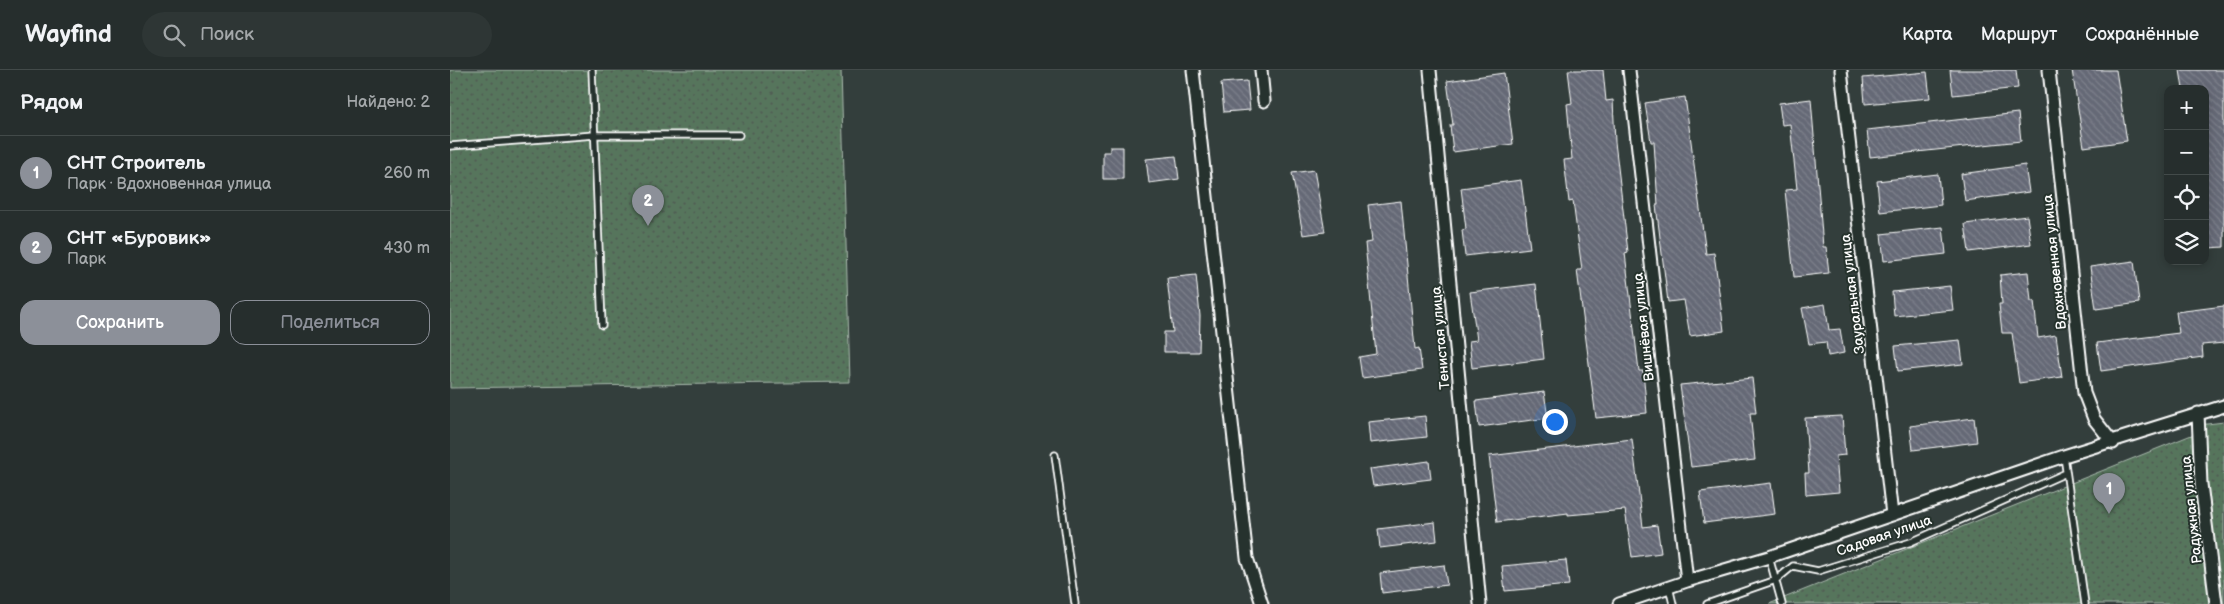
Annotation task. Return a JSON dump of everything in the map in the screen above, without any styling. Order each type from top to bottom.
[{"type":"street","points":[[1193,70],[1247,558],[1258,603]]},
{"type":"street","points":[[1260,70],[1264,101]]},
{"type":"street","name":"Тенистая улица","points":[[1430,70],[1480,604]]},
{"type":"street","name":"Вишнёвая улица","points":[[1630,70],[1687,581]]},
{"type":"street","name":"Зауральная улица","points":[[1841,70],[1892,515]]},
{"type":"street","name":"Вдохновенная улица","points":[[2049,70],[2084,393],[2094,419],[2113,443]]},
{"type":"street","points":[[1619,604],[1687,581],[1770,557],[2064,456],[2113,443],[2198,413],[2224,406]]},
{"type":"street","name":"Радужная улица","points":[[2198,413],[2201,484],[2216,604]]},
{"type":"lane","points":[[592,70],[602,325]]},
{"type":"lane","points":[[450,146],[595,135],[739,135]]},
{"type":"lane","points":[[1055,454],[1075,604]]},
{"type":"lane","points":[[2064,456],[2085,604]]},
{"type":"lane","name":"Садовая улица","points":[[1708,604],[1776,580],[1793,566],[1818,571],[1911,542],[2066,473]]},
{"type":"lane","points":[[1770,557],[1782,604]]},
{"type":"lane","points":[[1669,587],[1673,604]]},
{"type":"green space","points":[[450,70],[841,70],[850,382],[450,388]]},
{"type":"green space","points":[[2224,422],[2224,604],[1769,604],[2199,432],[2199,425]]},
{"type":"building","points":[[1568,70],[1603,70],[1606,101],[1613,100],[1615,142],[1628,252],[1625,253],[1639,371],[1643,371],[1647,413],[1596,418],[1577,270],[1582,270],[1573,201],[1569,202],[1564,160],[1572,159],[1567,104],[1572,103]]},
{"type":"building","points":[[1950,70],[2016,70],[2018,88],[1953,95]]},
{"type":"building","points":[[2072,70],[2116,70],[2127,141],[2084,147]]},
{"type":"building","points":[[2180,70],[2224,70],[2224,247],[2209,248],[2209,85],[2182,85]]},
{"type":"building","points":[[1927,72],[1930,98],[1865,104],[1863,78]]},
{"type":"building","points":[[1504,73],[1513,144],[1453,152],[1450,125],[1453,125],[1447,81]]},
{"type":"building","points":[[1247,81],[1250,110],[1224,112],[1221,83]]},
{"type":"building","points":[[1685,97],[1706,254],[1714,253],[1724,331],[1690,336],[1684,300],[1668,302],[1656,205],[1658,205],[1654,142],[1651,142],[1645,103]]},
{"type":"building","points":[[1811,99],[1823,247],[1826,247],[1829,273],[1794,277],[1785,190],[1797,189],[1790,124],[1782,125],[1779,103]]},
{"type":"building","points":[[2018,113],[2021,141],[1870,157],[1867,130]]},
{"type":"building","points":[[1110,147],[1123,147],[1123,179],[1103,179],[1103,152],[1110,152]]},
{"type":"building","points":[[1176,156],[1179,179],[1149,183],[1146,159]]},
{"type":"building","points":[[2025,165],[2029,192],[1965,201],[1961,174]]},
{"type":"building","points":[[1314,170],[1325,232],[1303,235],[1292,173]]},
{"type":"building","points":[[1938,174],[1941,205],[1880,212],[1877,181]]},
{"type":"building","points":[[1521,180],[1530,248],[1465,256],[1462,230],[1466,229],[1461,188]]},
{"type":"building","points":[[1401,201],[1415,349],[1419,348],[1422,370],[1362,378],[1359,357],[1376,354],[1365,243],[1372,242],[1368,205]]},
{"type":"building","points":[[2027,216],[2031,244],[1969,252],[1965,224]]},
{"type":"building","points":[[1943,227],[1946,254],[1884,261],[1881,234]]},
{"type":"building","points":[[2134,261],[2139,303],[2096,309],[2090,267]]},
{"type":"building","points":[[2028,272],[2031,301],[2034,301],[2038,338],[2056,335],[2062,377],[2019,383],[2012,333],[2002,333],[1999,304],[2002,304],[2000,275]]},
{"type":"building","points":[[1196,275],[1200,316],[1199,352],[1164,352],[1164,332],[1173,332],[1167,278]]},
{"type":"building","points":[[1536,284],[1544,359],[1472,368],[1469,341],[1477,340],[1470,292]]},
{"type":"building","points":[[1950,286],[1953,310],[1894,316],[1892,292]]},
{"type":"building","points":[[1825,304],[1829,330],[1840,329],[1844,353],[1828,356],[1826,342],[1809,344],[1802,308]]},
{"type":"building","points":[[2224,306],[2224,343],[2202,345],[2203,357],[2101,371],[2097,343],[2179,333],[2176,312]]},
{"type":"building","points":[[1960,340],[1963,364],[1898,371],[1895,346]]},
{"type":"building","points":[[1752,378],[1756,413],[1750,413],[1755,460],[1691,467],[1680,385]]},
{"type":"building","points":[[1544,392],[1548,418],[1479,427],[1476,401]]},
{"type":"building","points":[[1425,416],[1427,437],[1370,443],[1368,422]]},
{"type":"building","points":[[1842,416],[1845,455],[1836,456],[1839,492],[1806,495],[1805,473],[1809,473],[1805,418]]},
{"type":"building","points":[[1974,418],[1977,442],[1913,450],[1910,426]]},
{"type":"building","points":[[1632,439],[1643,527],[1657,525],[1661,553],[1632,557],[1625,510],[1568,515],[1568,513],[1497,522],[1489,456]]},
{"type":"building","points":[[1429,461],[1431,479],[1373,486],[1370,469]]},
{"type":"building","points":[[1771,483],[1775,514],[1704,523],[1700,492]]},
{"type":"building","points":[[1435,522],[1437,541],[1380,548],[1378,529]]},
{"type":"building","points":[[1566,560],[1569,585],[1505,591],[1502,566]]},
{"type":"building","points":[[1444,565],[1447,585],[1382,593],[1380,573]]},
{"type":"place","name":"СНТ «Буровик»","points":[[648,226]]},
{"type":"place","name":"СНТ Строитель","points":[[2109,514]]}]
